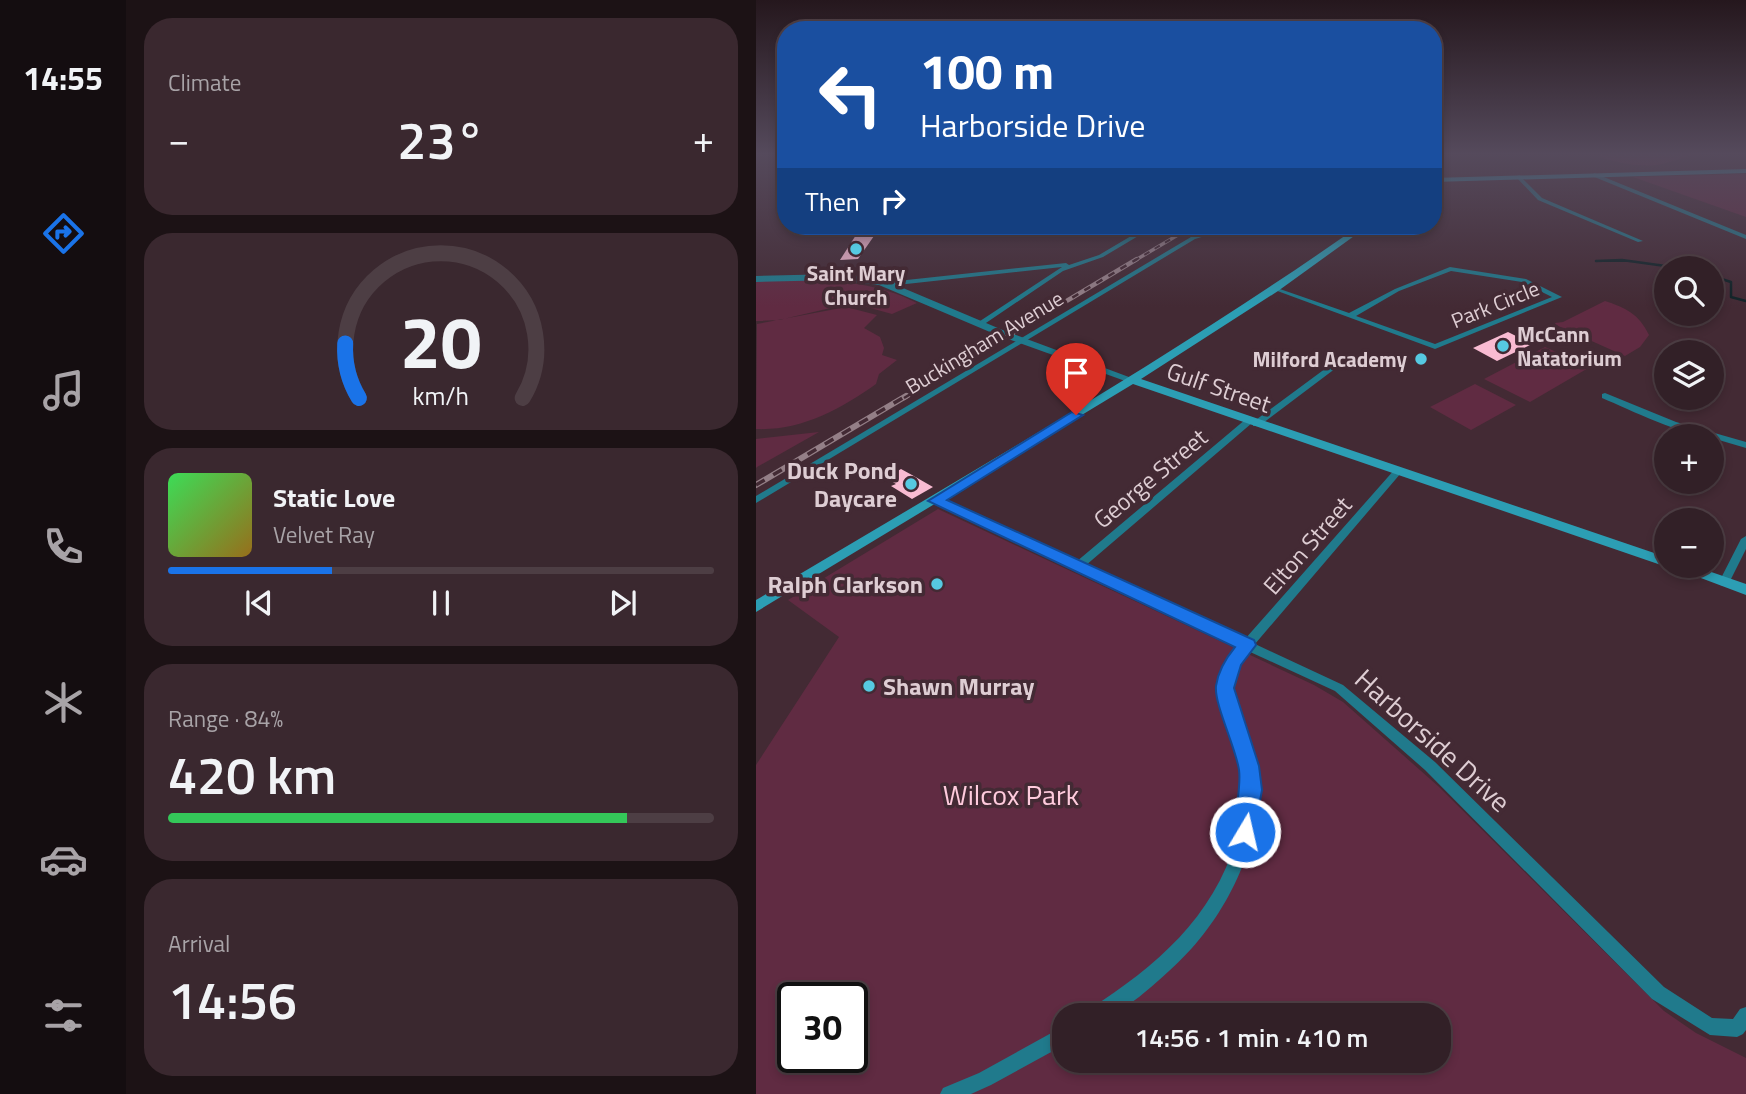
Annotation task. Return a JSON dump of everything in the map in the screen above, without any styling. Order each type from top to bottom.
[{"type":"main road","points":[[756,607],[936,501],[1132,380],[1275,289],[1351,235]]},
{"type":"main road","name":"Gulf Street","points":[[1132,380],[1654,558]]},
{"type":"main road","points":[[1712,578],[1746,590]]},
{"type":"street","points":[[1554,205],[1640,241]]},
{"type":"street","points":[[1668,205],[1746,237]]},
{"type":"street","points":[[980,325],[1049,277],[1075,264],[1101,256],[1137,235]]},
{"type":"street","name":"Buckingham Avenue","points":[[756,500],[1194,238],[1204,235]]},
{"type":"street","points":[[888,284],[1075,264]]},
{"type":"street","name":"Park Circle","points":[[1450,270],[1524,280],[1558,297],[1435,347],[1352,315],[1397,290],[1450,270]]},
{"type":"street","name":"Gulf Street","points":[[756,279],[837,277],[888,284],[1020,341],[1132,380]]},
{"type":"street","points":[[1275,289],[1352,315]]},
{"type":"street","name":"George Street","points":[[1078,566],[1252,423],[1339,362]]},
{"type":"street","points":[[1605,396],[1674,424],[1746,445]]},
{"type":"street","name":"Elton Street","points":[[1116,1003],[1139,989],[1206,921],[1222,897],[1238,860],[1252,790],[1246,754],[1225,688],[1233,662],[1398,471]]},
{"type":"street","name":"Harborside Drive","points":[[936,501],[1346,693],[1430,766],[1658,993],[1710,1026],[1733,1028],[1742,1024],[1746,1015]]},
{"type":"street","points":[[1724,582],[1746,539]]},
{"type":"street","points":[[949,1094],[985,1079],[1052,1042]]},
{"type":"green space","points":[[1712,205],[1746,205],[1746,217]]},
{"type":"green space","points":[[756,281],[838,281],[878,288],[917,303],[892,314],[852,303],[779,320],[756,321]]},
{"type":"green space","points":[[1605,301],[1631,313],[1649,335],[1640,347],[1625,356],[1555,323],[1563,322]]},
{"type":"green space","points":[[846,307],[877,315],[864,328],[880,337],[884,348],[882,355],[897,360],[879,374],[876,384],[835,410],[789,426],[756,429],[757,324]]},
{"type":"green space","points":[[1545,347],[1590,367],[1530,402],[1484,379]]},
{"type":"green space","points":[[1475,384],[1516,405],[1471,430],[1430,407]]},
{"type":"green space","points":[[819,432],[757,467],[756,468],[756,439]]},
{"type":"green space","name":"Wilcox Park","points":[[938,509],[1314,685],[1343,702],[1438,786],[1664,1011],[1696,1033],[1746,1058],[1746,1094],[756,1094],[756,765],[839,637],[788,600]]},
{"type":"building","name":"Saint Mary Church","points":[[856,235],[874,236],[858,259],[840,260]]},
{"type":"building","name":"McCann Natatorium","points":[[1508,332],[1532,344],[1497,361],[1473,348]]},
{"type":"building","name":"Duck Pond Daycare","points":[[901,469],[933,487],[912,499],[891,486],[896,484],[886,478]]},
{"type":"waterway","points":[[1596,261],[1622,260],[1654,264]]},
{"type":"waterway","points":[[1597,261],[1629,261]]},
{"type":"waterway","points":[[1724,280],[1731,282],[1731,297],[1746,301]]},
{"type":"railway","points":[[1134,261],[1178,235]]},
{"type":"railway","points":[[904,398],[1137,259]]},
{"type":"railway","points":[[756,485],[906,396]]},
{"type":"place","name":"Saint Mary Church","points":[[856,249]]},
{"type":"place","name":"McCann Natatorium","points":[[1503,346]]},
{"type":"place","name":"Milford Academy","points":[[1421,359]]},
{"type":"place","name":"Duck Pond Daycare","points":[[911,484]]},
{"type":"place","name":"Ralph Clarkson","points":[[937,584]]},
{"type":"place","name":"Shawn Murray","points":[[869,686]]},
{"type":"route","points":[[1076,415],[936,501],[1247,645],[1233,662],[1227,674],[1225,688],[1231,715],[1249,766],[1252,790],[1245,832]]}]
